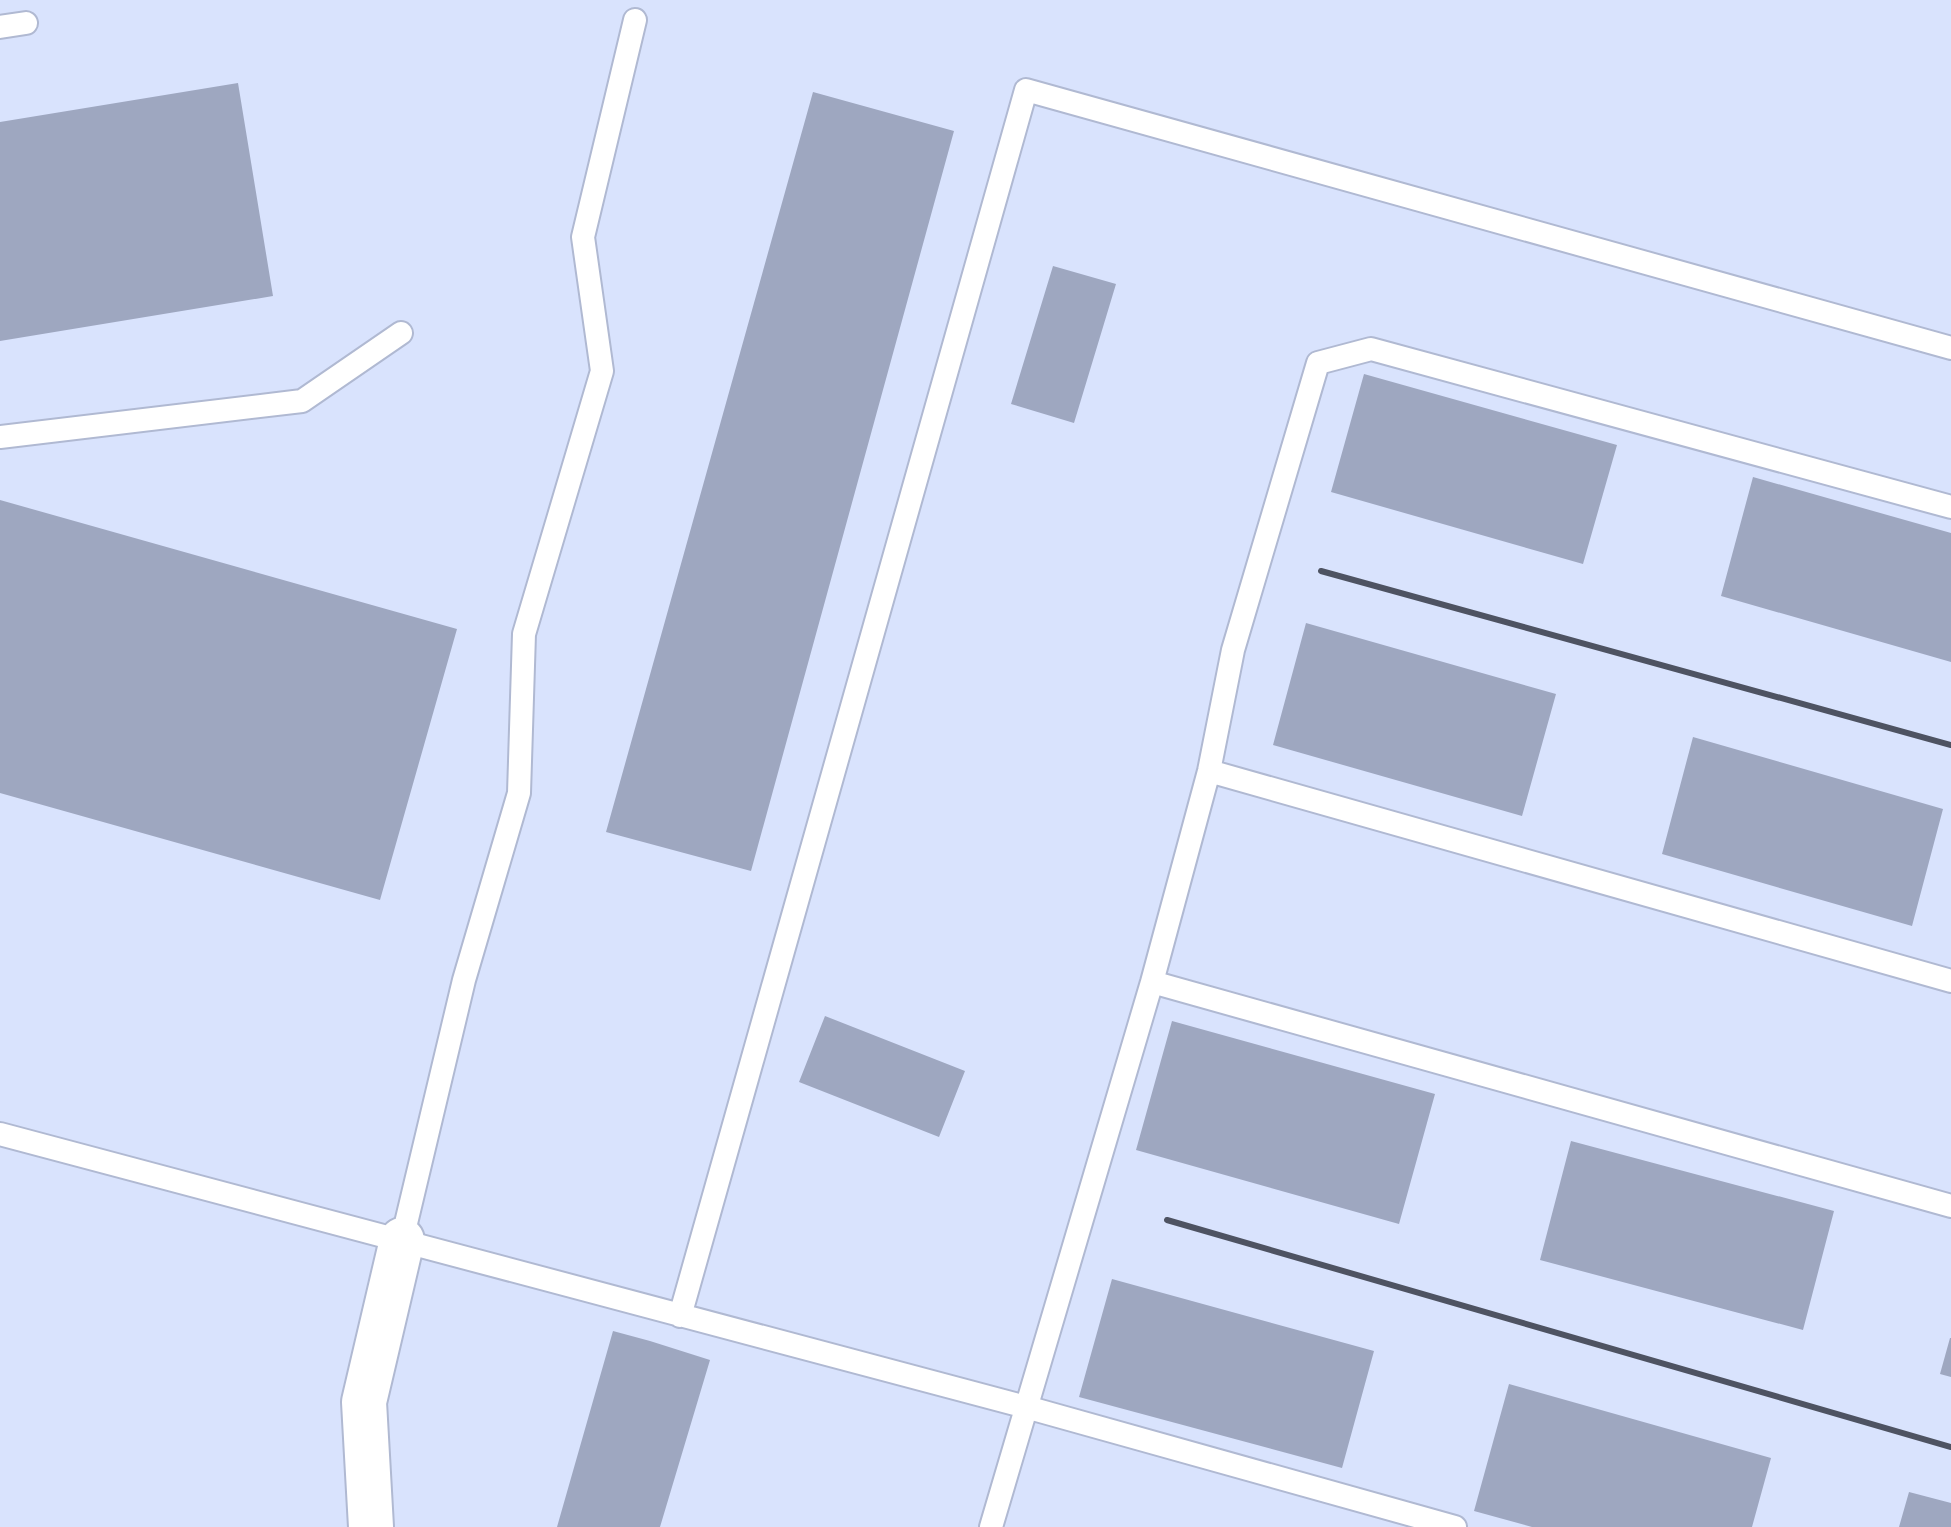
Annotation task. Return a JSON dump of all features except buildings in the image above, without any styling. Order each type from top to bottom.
[{"type":"street","points":[[371,1527],[364,1402],[402,1240]]},
{"type":"lane","points":[[402,1240],[464,980],[519,793],[524,634],[602,371],[583,237],[635,20]]},
{"type":"lane","points":[[0,27],[26,23]]},
{"type":"lane","points":[[680,1316],[1026,90],[1951,348]]},
{"type":"lane","points":[[0,437],[302,401],[401,333]]},
{"type":"lane","points":[[991,1527],[1152,982],[1209,771],[1233,650],[1318,363],[1371,349],[1951,507]]},
{"type":"lane","points":[[1209,771],[1951,981]]},
{"type":"lane","points":[[1152,982],[1951,1206]]},
{"type":"lane","points":[[0,1134],[1026,1407],[1455,1527]]},
{"type":"railway","points":[[1321,571],[1951,745]]},
{"type":"railway","points":[[1167,1220],[1951,1447]]}]
